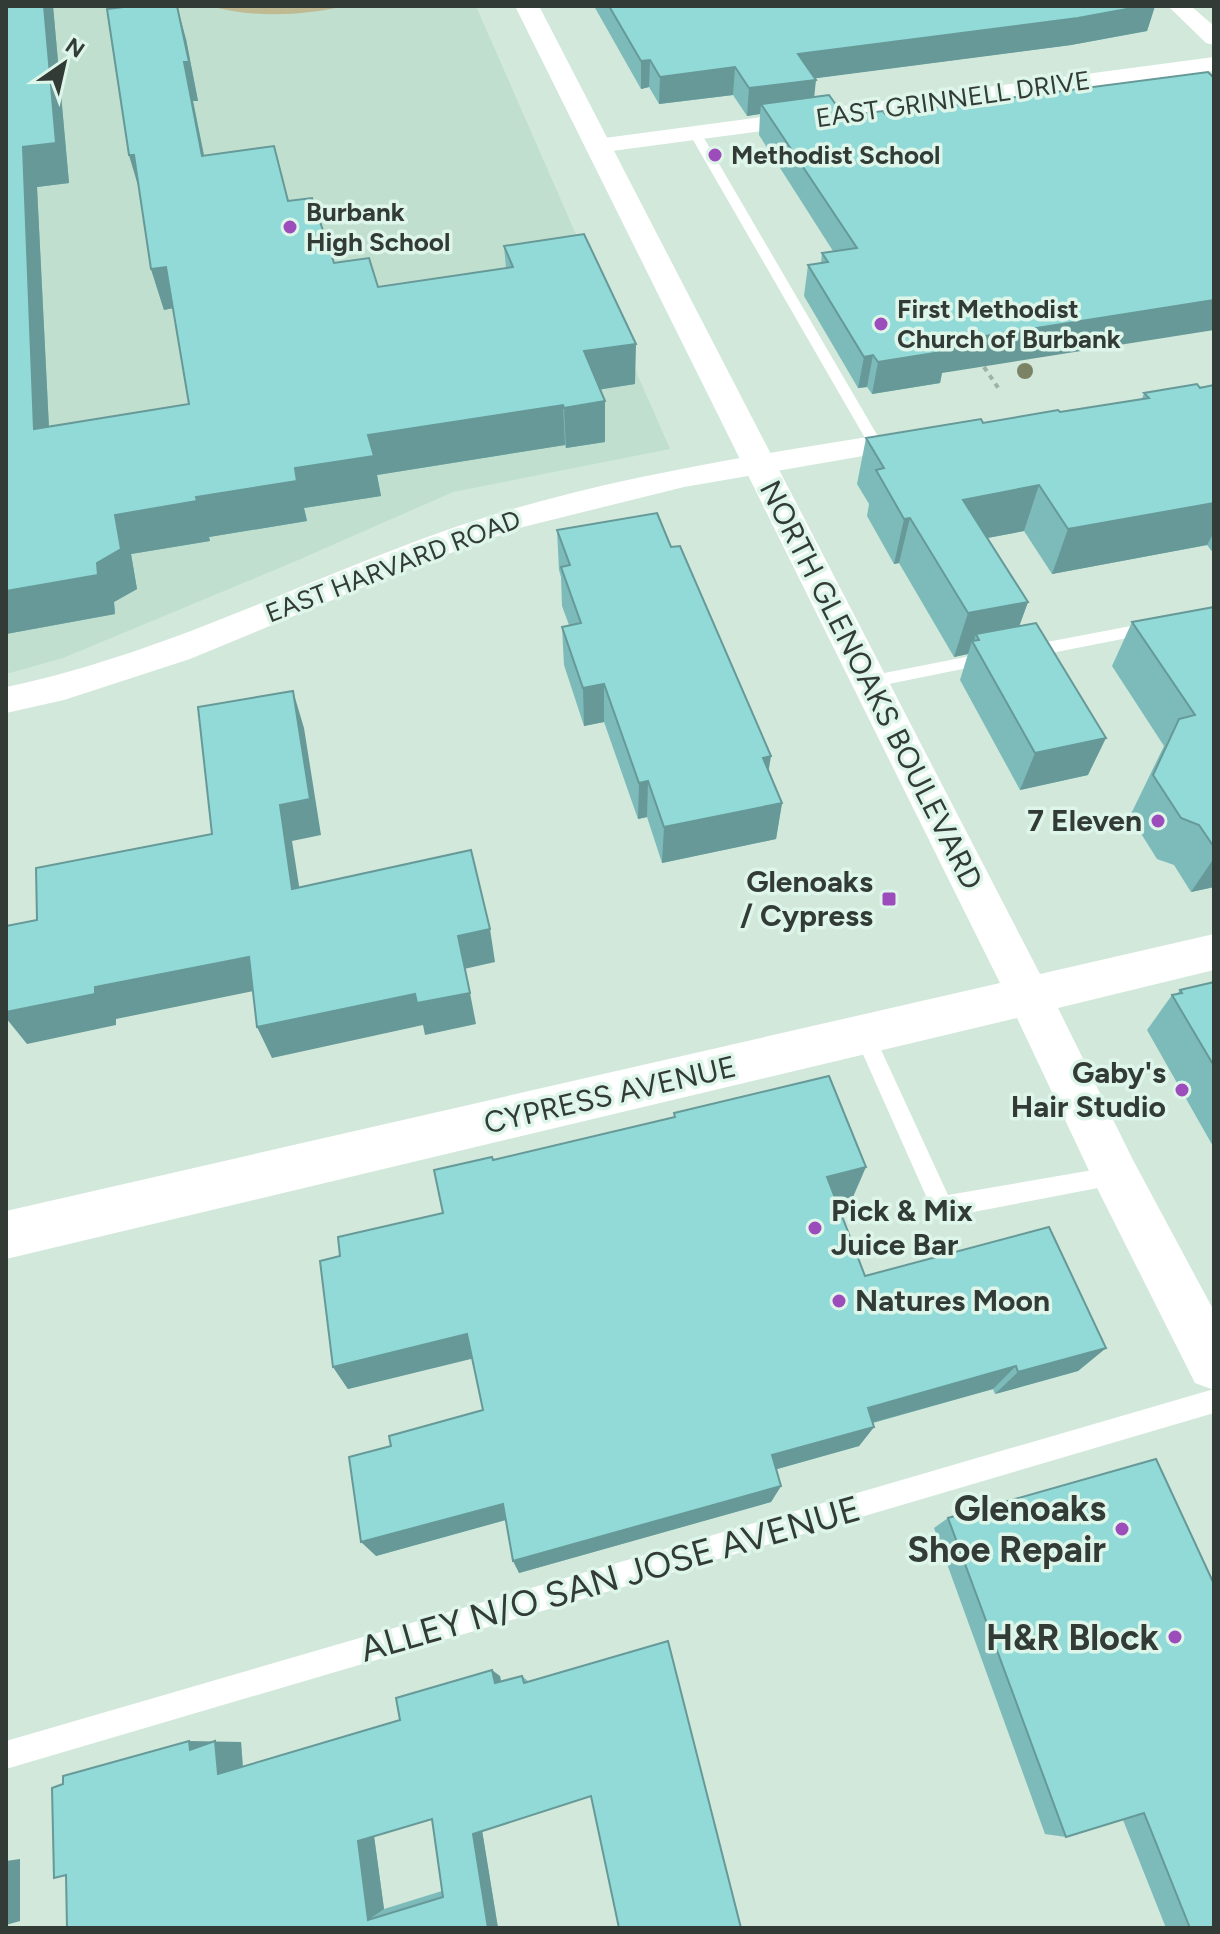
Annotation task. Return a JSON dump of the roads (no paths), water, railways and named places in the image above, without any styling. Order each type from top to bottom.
[{"type":"main road","name":"NORTH GLENOAKS BOULEVARD","points":[[527,6],[1116,1176],[1214,1364]]},
{"type":"main road","name":"CYPRESS AVENUE","points":[[6,1235],[1214,952]]},
{"type":"street","points":[[1179,6],[1214,38]]},
{"type":"street","name":"EAST GRINNELL DRIVE","points":[[597,146],[1214,64]]},
{"type":"street","name":"EAST HARVARD ROAD","points":[[6,700],[57,691],[144,662],[455,538],[527,515],[637,488],[953,432]]},
{"type":"lane","points":[[695,133],[876,445]]},
{"type":"lane","points":[[869,682],[1169,624]]},
{"type":"lane","points":[[864,1034],[942,1207],[1116,1176]]},
{"type":"lane","name":"ALLEY N/O SAN JOSE AVENUE","points":[[6,1755],[1214,1401]]},
{"type":"place","name":"Methodist School","points":[[715,155]]},
{"type":"place","name":"Burbank High School","points":[[290,227]]},
{"type":"place","name":"First Methodist Church of Burbank","points":[[881,324]]},
{"type":"place","name":"7 Eleven","points":[[1158,821]]},
{"type":"place","name":"Glenoaks / Cypress","points":[[889,899]]},
{"type":"place","name":"Gaby's Hair Studio","points":[[1182,1090]]},
{"type":"place","name":"Pick & Mix Juice Bar","points":[[815,1228]]},
{"type":"place","name":"Natures Moon","points":[[839,1301]]},
{"type":"place","name":"Glenoaks Shoe Repair","points":[[1122,1529]]},
{"type":"place","name":"H&R Block","points":[[1175,1637]]}]
